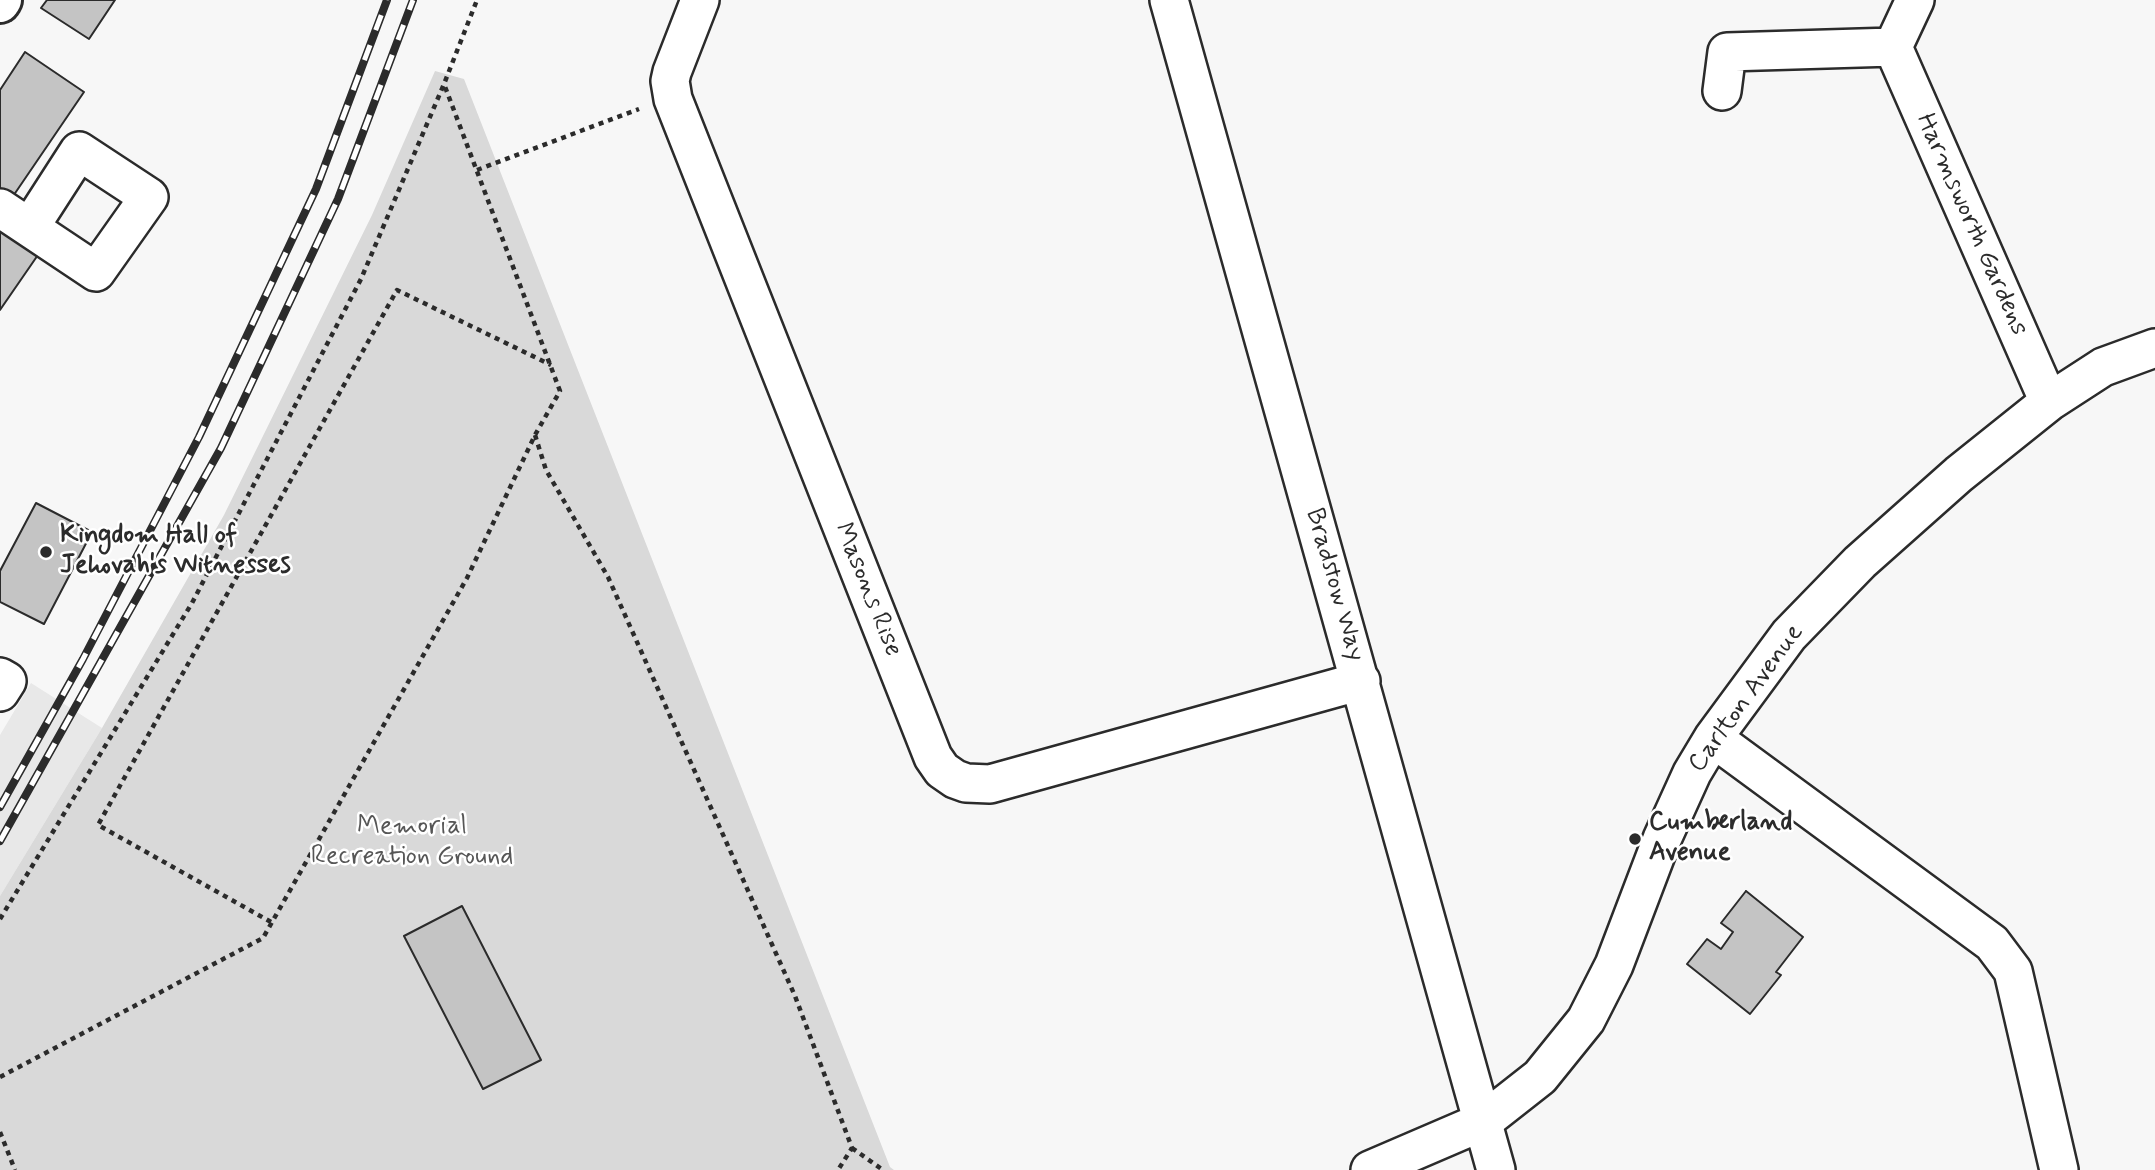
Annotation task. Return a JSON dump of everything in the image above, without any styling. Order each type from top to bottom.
[{"type":"street","name":"Masons Rise","points":[[700,0],[672,72],[670,81],[673,99],[933,757],[942,770],[966,783],[990,784],[1361,681]]},
{"type":"street","name":"Bradstow Way","points":[[1169,0],[1496,1170]]},
{"type":"street","points":[[1722,91],[1727,52],[1892,47],[1914,0]]},
{"type":"street","name":"Harmsworth Gardens","points":[[1892,47],[2049,402]]},
{"type":"street","points":[[0,208],[30,227]]},
{"type":"street","name":"Carlton Avenue","points":[[1370,1170],[1484,1121],[1540,1077],[1586,1020],[1614,965],[1662,839],[1692,772],[1713,738],[1789,635],[1860,562],[1959,474],[2049,402],[2103,368],[2155,348]]},
{"type":"street","points":[[1713,738],[1992,943],[2013,971],[2059,1170]]},
{"type":"path","points":[[0,919],[192,603],[361,279],[477,0]]},
{"type":"path","points":[[0,1077],[263,938],[467,578],[535,435],[560,391],[444,84]]},
{"type":"path","points":[[477,170],[649,105],[673,99]]},
{"type":"path","points":[[271,922],[98,825],[397,290],[552,365]]},
{"type":"path","points":[[535,435],[546,470],[607,577],[794,996],[852,1148],[883,1170]]},
{"type":"path","points":[[0,1132],[15,1170]]},
{"type":"path","points":[[838,1170],[852,1148]]},
{"type":"shaded area","points":[[31,683],[102,728],[0,896],[0,735]]},
{"type":"green space","name":"Memorial Recreation Ground","points":[[435,71],[464,79],[890,1167],[894,1170],[0,1170],[0,896],[102,728],[224,515],[372,215]]},
{"type":"building","points":[[47,0],[115,0],[89,39],[41,8]]},
{"type":"building","points":[[25,52],[84,92],[7,205],[0,200],[0,90]]},
{"type":"building","points":[[0,224],[40,252],[0,310]]},
{"type":"building","name":"Kingdom Hall of Jehovah's Witnesses","points":[[36,503],[92,532],[44,624],[0,602],[0,571]]},
{"type":"building","points":[[1746,891],[1803,937],[1776,972],[1781,975],[1750,1014],[1687,964],[1707,939],[1721,949],[1733,932],[1721,923]]},
{"type":"building","points":[[462,906],[541,1060],[483,1089],[404,936]]},
{"type":"railway","points":[[0,807],[83,659],[199,437],[316,189],[387,0]]},
{"type":"railway","points":[[0,841],[221,448],[338,199],[413,0]]},
{"type":"place","name":"Kingdom Hall of Jehovah's Witnesses","points":[[46,552]]},
{"type":"place","name":"Cumberland Avenue","points":[[1635,839]]}]
